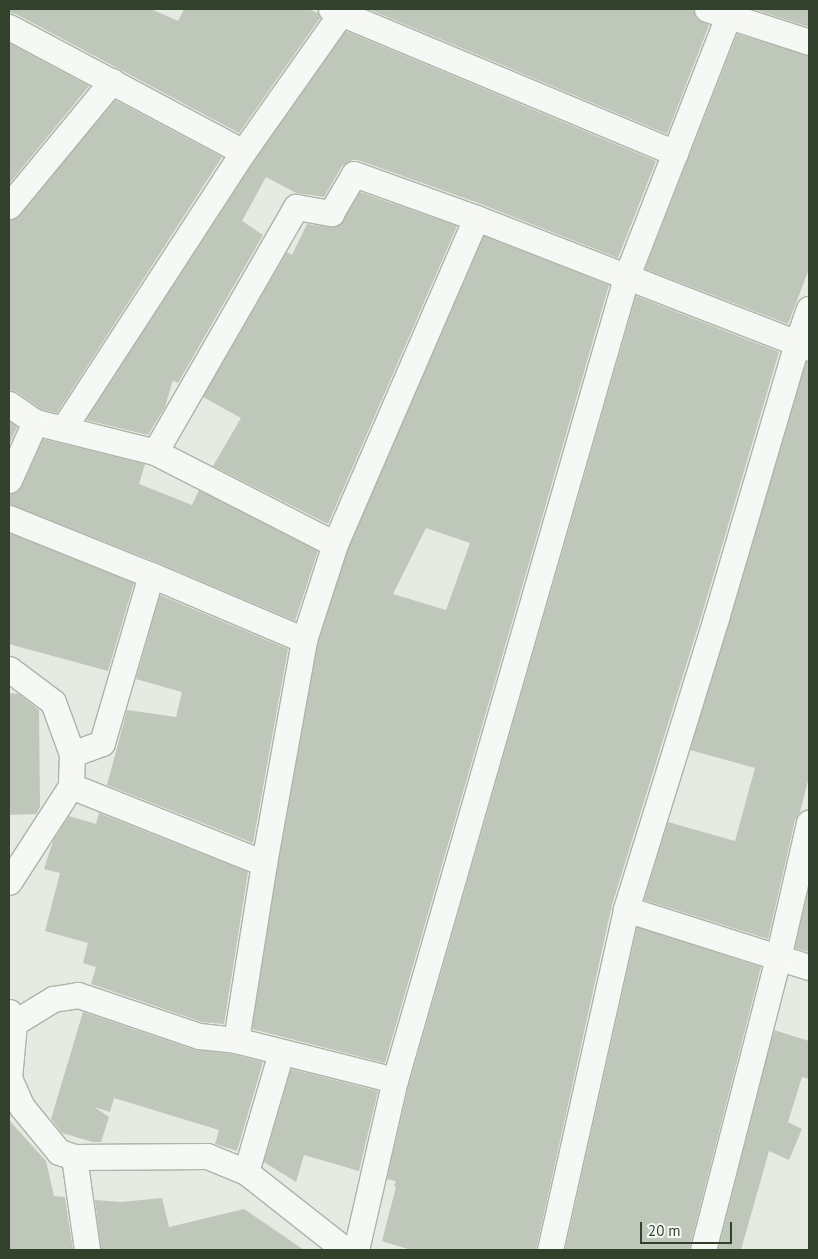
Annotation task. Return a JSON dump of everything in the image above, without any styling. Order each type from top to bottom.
[{"type":"street","points":[[63,429],[243,152],[339,10],[675,152]]},
{"type":"street","points":[[356,1250],[395,1080],[626,278],[675,152],[722,11],[809,42]]},
{"type":"street","points":[[9,28],[243,152]]},
{"type":"street","points":[[9,206],[112,81]]},
{"type":"street","points":[[155,452],[296,207],[331,214],[354,174],[476,218],[803,346]]},
{"type":"street","points":[[236,1040],[264,863],[304,640],[335,544],[476,218]]},
{"type":"street","points":[[550,1250],[626,909],[803,346],[809,309]]},
{"type":"street","points":[[9,404],[35,422],[155,452],[335,544]]},
{"type":"street","points":[[9,480],[35,422]]},
{"type":"street","points":[[9,518],[151,575],[304,640]]},
{"type":"street","points":[[72,754],[102,742],[151,575]]},
{"type":"street","points":[[9,669],[53,702],[72,754],[71,786],[9,882]]},
{"type":"street","points":[[71,786],[264,863]]},
{"type":"street","points":[[703,1250],[778,958],[809,823]]},
{"type":"street","points":[[626,909],[809,967]]},
{"type":"street","points":[[345,1250],[246,1172],[206,1156],[74,1157],[59,1152],[22,1107],[9,1078],[11,1018],[53,999],[78,995],[199,1036],[236,1040],[395,1080]]},
{"type":"street","points":[[246,1172],[281,1052]]},
{"type":"street","points":[[74,1157],[87,1250]]},
{"type":"building","points":[[9,9],[151,9],[178,21],[184,9],[308,9],[318,13],[320,18],[239,133],[16,14],[9,13]]},
{"type":"building","points":[[368,9],[693,9],[697,19],[709,25],[667,134]]},
{"type":"building","points":[[753,9],[809,9],[809,27]]},
{"type":"building","points":[[346,31],[656,161],[618,258],[481,204],[358,160],[352,160],[342,166],[324,197],[296,193],[266,177],[242,221],[263,235],[178,383],[173,380],[165,407],[148,435],[86,420],[255,160]]},
{"type":"building","points":[[737,34],[809,56],[809,269],[788,324],[645,269]]},
{"type":"building","points":[[9,43],[89,86],[9,184]]},
{"type":"building","points":[[115,100],[222,157],[57,413],[41,409],[17,392],[9,390],[9,220],[20,215]]},
{"type":"building","points":[[360,192],[457,226],[328,524],[213,466],[241,418],[203,397],[287,252],[292,255],[307,224],[329,227],[338,226]]},
{"type":"building","points":[[484,236],[609,285],[385,1063],[252,1029],[278,865],[318,643],[348,549]],"holes":[[[426,528],[470,543],[446,610],[393,594]]]},
{"type":"building","points":[[636,296],[779,352],[702,614],[612,905],[536,1250],[411,1250],[382,1241],[396,1187],[394,1186],[396,1181],[387,1179],[409,1084]]},
{"type":"building","points":[[806,362],[809,362],[809,777],[800,812],[795,820],[768,939],[644,900],[668,822],[735,841],[755,768],[690,750]]},
{"type":"building","points":[[9,421],[17,427],[9,445]]},
{"type":"building","points":[[43,439],[145,464],[139,484],[192,505],[199,490],[318,551],[295,621],[156,562],[9,504],[9,494],[17,492],[22,486]]},
{"type":"building","points":[[9,533],[134,583],[108,671],[9,644]]},
{"type":"building","points":[[160,595],[288,649],[253,843],[107,785],[127,710],[176,717],[182,692],[136,679]]},
{"type":"building","points":[[9,693],[19,694],[39,710],[40,807],[36,814],[9,815]]},
{"type":"building","points":[[99,813],[248,872],[224,1024],[202,1022],[91,984],[96,967],[83,963],[88,943],[45,931],[60,873],[44,869],[53,841],[69,816],[96,824]]},
{"type":"building","points":[[809,886],[809,952],[795,948]]},
{"type":"building","points":[[637,927],[761,967],[689,1250],[565,1250]]},
{"type":"building","points":[[83,1012],[195,1050],[233,1054],[263,1062],[237,1151],[215,1144],[219,1130],[114,1098],[110,1112],[94,1107],[109,1117],[101,1142],[93,1142],[62,1133],[51,1119]]},
{"type":"building","points":[[774,1030],[809,1041],[809,1079],[802,1077],[788,1122],[802,1129],[789,1160],[769,1151],[741,1250],[718,1250]]},
{"type":"building","points":[[291,1069],[378,1091],[359,1171],[304,1155],[296,1182],[264,1162]]},
{"type":"building","points":[[9,1120],[46,1161],[54,1196],[65,1197],[73,1250],[9,1250]]},
{"type":"building","points":[[162,1198],[169,1227],[244,1209],[304,1250],[101,1250],[95,1200],[121,1202]]}]
